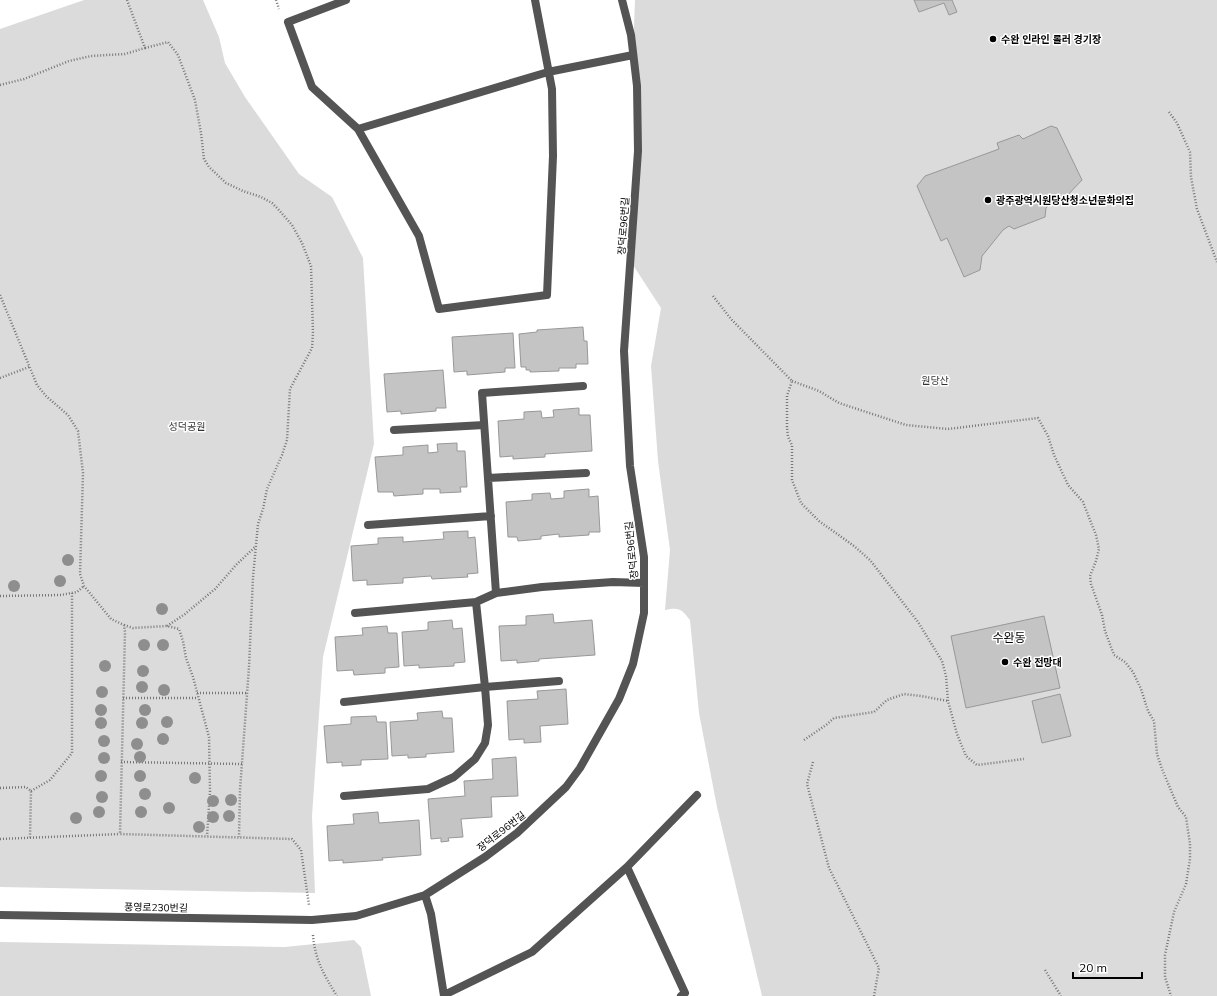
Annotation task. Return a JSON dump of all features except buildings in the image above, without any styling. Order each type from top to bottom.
[{"type":"street","points":[[346,0],[288,22],[312,88],[358,130],[419,236],[439,309],[546,295],[553,156],[552,89],[535,0]]},
{"type":"street","name":"장덕로96번길","points":[[312,920],[356,916],[425,895],[486,857],[517,833],[566,787],[580,768],[619,699],[634,664],[644,613],[644,558],[630,466],[624,351],[638,151],[637,86],[631,35],[622,0]]},
{"type":"street","points":[[358,130],[548,72],[633,55]]},
{"type":"street","points":[[496,593],[482,393],[583,386]]},
{"type":"street","points":[[394,430],[484,425]]},
{"type":"street","points":[[488,478],[586,474]]},
{"type":"street","points":[[368,525],[490,516]]},
{"type":"street","points":[[355,613],[476,602],[496,593],[542,587],[613,582],[644,583]]},
{"type":"street","points":[[344,796],[428,789],[454,777],[475,759],[485,743],[488,725],[476,602]]},
{"type":"street","points":[[344,702],[485,686],[558,681]]},
{"type":"street","points":[[425,895],[431,914],[444,996],[532,952],[628,867],[697,795]]},
{"type":"street","points":[[628,867],[685,993],[681,996]]},
{"type":"street","name":"풍영로230번길","points":[[0,915],[312,920]]},
{"type":"path","points":[[127,0],[145,48]]},
{"type":"path","points":[[0,85],[24,79],[69,61],[91,56],[125,54],[168,42],[178,56],[194,100],[202,132],[204,159],[206,163],[226,183],[243,192],[261,197],[272,203],[292,225],[302,243],[311,266],[312,348],[290,390],[287,440],[267,488],[258,524],[253,577],[239,837]]},
{"type":"path","points":[[1169,112],[1177,123],[1190,152],[1191,177],[1197,209],[1217,262]]},
{"type":"path","points":[[0,295],[37,385],[46,396],[68,414],[78,432],[83,473],[80,574],[84,586],[111,620],[133,628],[167,626],[179,629],[209,737],[210,790],[207,836]]},
{"type":"path","points":[[714,296],[731,319],[792,381],[819,391],[839,403],[906,425],[948,429],[1038,418],[1048,436],[1054,455],[1068,485],[1083,502],[1096,535],[1099,549],[1090,576],[1091,584],[1102,615],[1105,631],[1114,654],[1125,662],[1141,689],[1148,711],[1154,721],[1158,754],[1162,769],[1178,807],[1186,817],[1190,844],[1190,860],[1186,884],[1174,912],[1165,955],[1165,977],[1171,996]]},
{"type":"path","points":[[0,378],[30,367]]},
{"type":"path","points":[[792,381],[786,396],[787,427],[788,437],[792,445],[792,480],[801,503],[819,521],[854,546],[870,560],[918,622],[942,661],[946,676],[948,701],[957,734],[966,756],[977,766],[1024,759]]},
{"type":"path","points":[[167,626],[185,614],[215,589],[236,565],[256,547]]},
{"type":"path","points":[[0,596],[61,595],[77,592],[84,586]]},
{"type":"path","points":[[0,788],[26,788],[31,790],[50,780],[72,753],[72,593]]},
{"type":"path","points":[[120,834],[124,625]]},
{"type":"path","points":[[197,693],[247,694]]},
{"type":"path","points":[[804,740],[834,718],[874,712],[887,700],[904,694],[948,701]]},
{"type":"path","points":[[123,698],[198,698]]},
{"type":"path","points":[[122,762],[242,764]]},
{"type":"path","points":[[813,762],[807,784],[829,868],[879,968],[874,996]]},
{"type":"path","points":[[30,838],[31,790]]},
{"type":"path","points":[[0,839],[120,834],[292,839]]},
{"type":"path","points":[[1045,970],[1061,996]]},
{"type":"green space","name":"성덕공원","points":[[84,0],[203,0],[219,37],[225,63],[245,97],[299,174],[332,197],[363,258],[374,444],[323,657],[312,816],[315,893],[0,887],[0,29]]},
{"type":"green space","name":"원당산","points":[[635,0],[1217,0],[1217,996],[762,996],[717,807],[699,713],[690,620],[680,610],[665,610],[670,550],[658,461],[651,366],[661,308],[631,262],[636,170],[633,55]]},
{"type":"green space","points":[[354,940],[361,947],[371,996],[0,996],[0,942],[285,947]]},
{"type":"place","name":"수완 인라인 롤러 경기장","points":[[993,39]]},
{"type":"place","name":"광주광역시원당산청소년문화의집","points":[[988,200]]},
{"type":"place","name":"수완 전망대","points":[[1005,662]]},
{"type":"district","name":"수완동","points":[[1009,638]]}]
